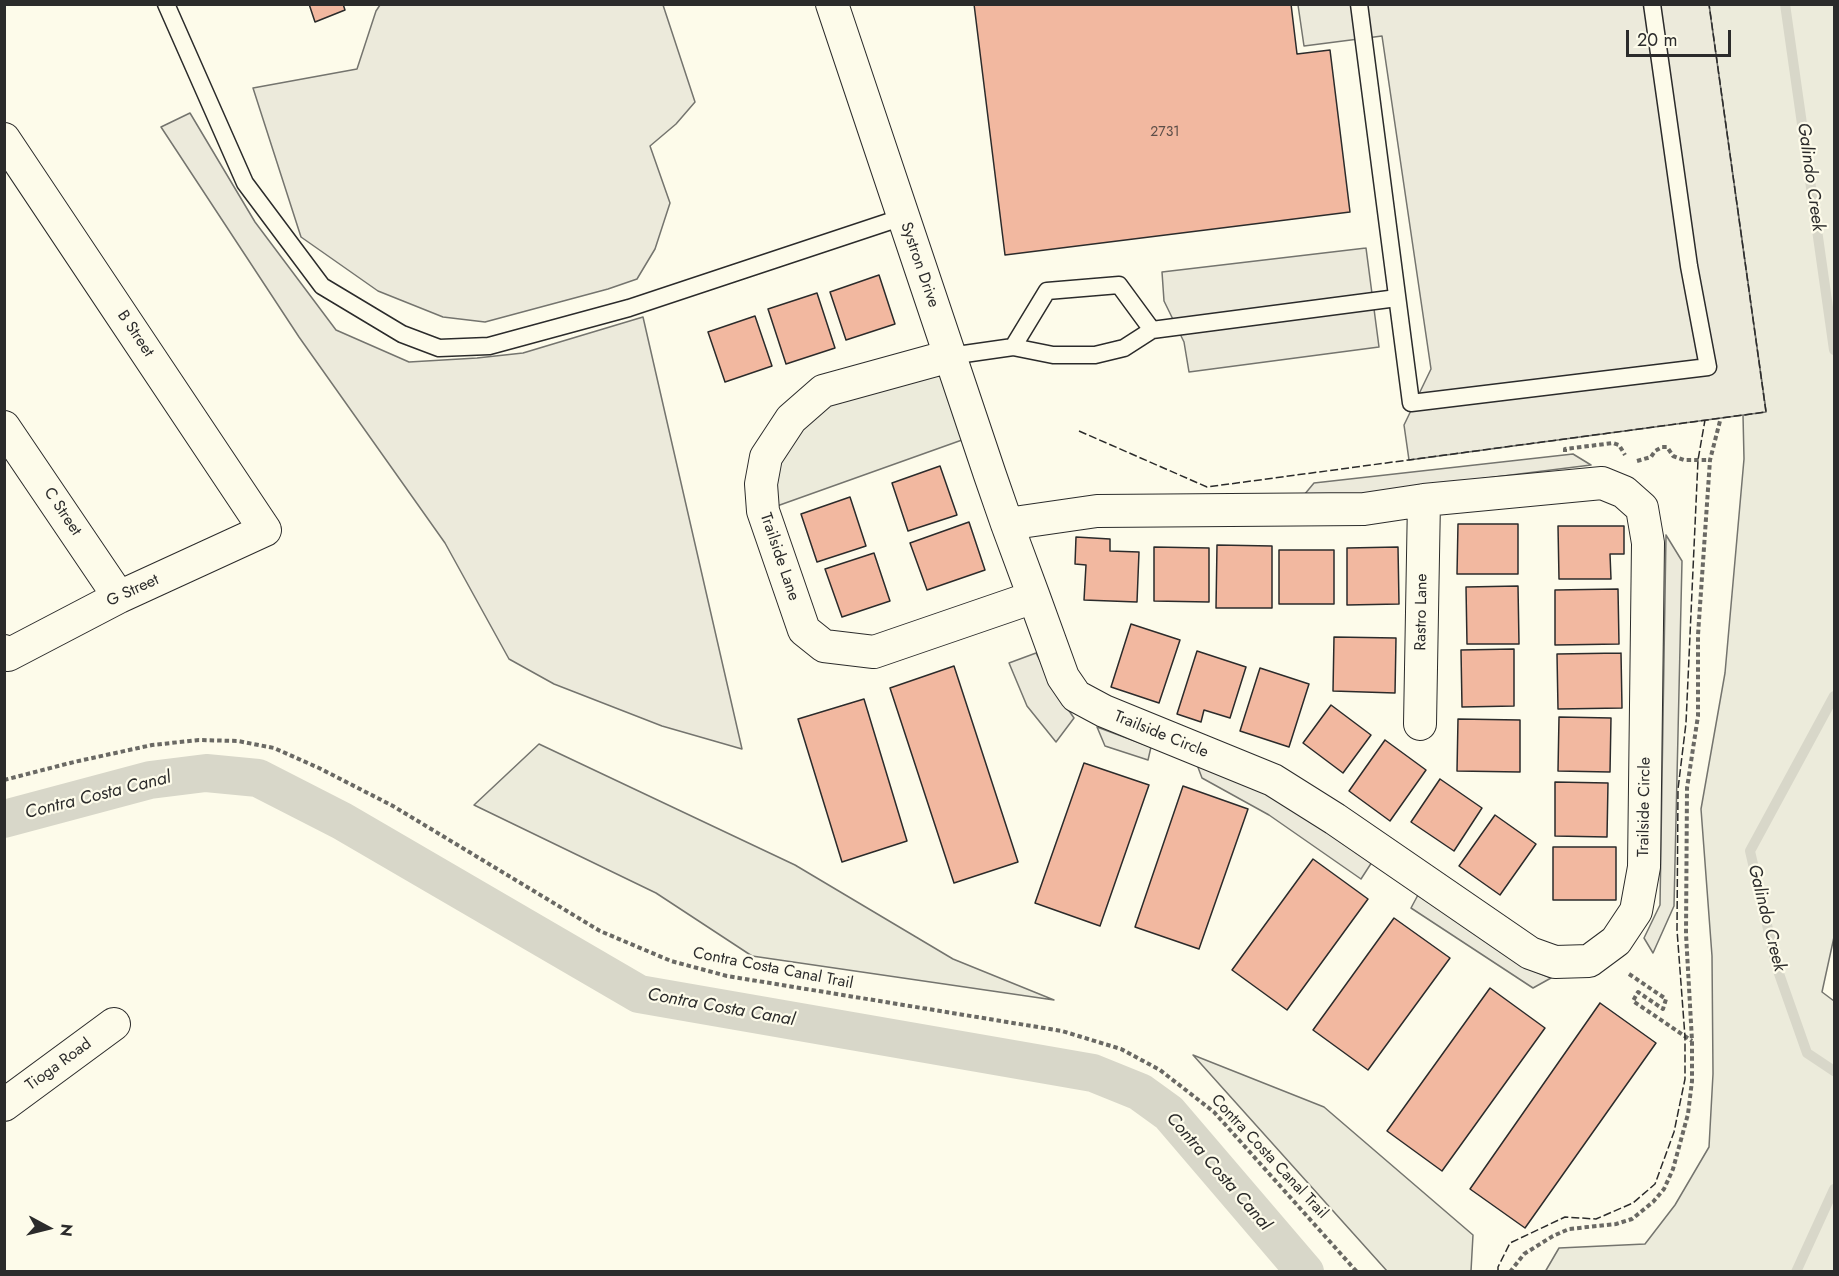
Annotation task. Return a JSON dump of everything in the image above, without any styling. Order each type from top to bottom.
[{"type":"street","name":"Systron Drive","points":[[832,4],[1007,524]]},
{"type":"street","name":"B Street","points":[[4,138],[264,530]]},
{"type":"street","name":"Trailside Lane","points":[[950,356],[823,391],[791,419],[766,457],[761,484],[763,511],[804,630],[824,646],[874,652],[1034,597]]},
{"type":"street","name":"C Street","points":[[4,427],[119,597]]},
{"type":"street","name":"Trailside Circle","points":[[1602,483],[1624,492],[1642,508],[1648,543],[1644,867],[1636,911],[1616,942],[1589,961],[1555,962],[1530,953],[1335,819],[1273,780],[1104,711],[1076,696],[1063,677],[1007,524],[1096,511],[1364,509],[1424,500],[1602,483]]},
{"type":"street","name":"Rastro Lane","points":[[1420,724],[1424,500]]},
{"type":"street","name":"G Street","points":[[4,651],[8,655],[119,597],[264,530]]},
{"type":"street","name":"Tioga Road","points":[[4,1105],[114,1024]]},
{"type":"lane","points":[[166,4],[245,183],[322,286],[402,334],[439,348],[489,346],[629,308],[903,217]]},
{"type":"lane","points":[[1359,4],[1411,403],[1707,367],[1689,266],[1652,4]]},
{"type":"lane","points":[[1012,347],[1047,291],[1119,285],[1152,330]]},
{"type":"lane","points":[[950,356],[1012,347],[1053,355],[1095,355],[1124,348],[1152,330],[1397,298]]},
{"type":"path","name":"Contra Costa Canal Trail","points":[[4,780],[152,745],[199,740],[238,741],[274,748],[393,806],[600,931],[671,961],[727,976],[1062,1031],[1121,1049],[1160,1070],[1214,1112],[1357,1272]]},
{"type":"path","points":[[1599,953],[1666,999],[1663,1009],[1638,992],[1633,1001],[1692,1041]]},
{"type":"shaded area","points":[[380,5],[663,5],[695,102],[676,124],[650,146],[670,203],[655,249],[637,279],[485,322],[443,317],[378,291],[301,237],[253,88],[357,69]]},
{"type":"shaded area","points":[[1298,5],[1709,5],[1766,412],[1409,460],[1404,425],[1431,369],[1382,36],[1304,46]]},
{"type":"shaded area","points":[[1709,5],[1834,5],[1834,937],[1822,992],[1834,1001],[1834,1271],[1545,1272],[1559,1248],[1645,1244],[1675,1205],[1709,1147],[1713,1074],[1712,956],[1701,809],[1725,673],[1744,459],[1743,415],[1766,411]]},
{"type":"shaded area","points":[[190,113],[255,222],[336,330],[409,362],[523,353],[643,317],[742,749],[662,726],[554,684],[509,659],[445,543],[299,337],[161,127]]},
{"type":"shaded area","points":[[1366,248],[1379,347],[1189,372],[1184,342],[1164,301],[1162,272]]},
{"type":"shaded area","points":[[950,356],[976,435],[763,511],[791,419]]},
{"type":"shaded area","points":[[1573,454],[1591,465],[1351,495],[1304,495],[1314,483]]},
{"type":"shaded area","points":[[1666,535],[1682,561],[1674,906],[1653,953],[1644,938],[1660,905]]},
{"type":"shaded area","points":[[1036,653],[1056,692],[1074,718],[1056,742],[1027,706],[1009,663]]},
{"type":"shaded area","points":[[1097,727],[1151,747],[1148,760],[1105,746]]},
{"type":"shaded area","points":[[539,744],[795,865],[953,959],[1054,1000],[752,956],[656,893],[474,805]]},
{"type":"shaded area","points":[[1196,762],[1261,785],[1372,862],[1361,879],[1269,815],[1202,778]]},
{"type":"shaded area","points":[[1419,893],[1524,967],[1551,978],[1533,988],[1411,908]]},
{"type":"shaded area","points":[[1193,1055],[1324,1107],[1473,1235],[1471,1271],[1387,1271]]},
{"type":"building","points":[[309,4],[343,4],[345,10],[315,22]]},
{"type":"building","points":[[974,4],[1291,4],[1297,54],[1330,50],[1350,212],[1005,255]]},
{"type":"building","points":[[879,275],[895,324],[846,340],[830,292]]},
{"type":"building","points":[[817,293],[835,348],[786,364],[768,309]]},
{"type":"building","points":[[755,316],[772,366],[725,382],[708,332]]},
{"type":"building","points":[[940,466],[957,515],[908,531],[892,483]]},
{"type":"building","points":[[850,497],[866,546],[817,562],[801,514]]},
{"type":"building","points":[[969,522],[985,570],[927,590],[910,543]]},
{"type":"building","points":[[1458,524],[1518,524],[1518,574],[1457,574]]},
{"type":"building","points":[[1558,526],[1624,526],[1624,554],[1610,554],[1611,579],[1559,579]]},
{"type":"building","points":[[1076,537],[1110,539],[1110,551],[1139,552],[1137,602],[1084,600],[1086,565],[1075,564]]},
{"type":"building","points":[[1217,545],[1272,546],[1272,608],[1216,608]]},
{"type":"building","points":[[1154,547],[1209,548],[1209,602],[1154,601]]},
{"type":"building","points":[[1398,547],[1399,604],[1347,605],[1347,548]]},
{"type":"building","points":[[1279,550],[1334,550],[1334,604],[1279,604]]},
{"type":"building","points":[[874,553],[890,601],[842,617],[825,569]]},
{"type":"building","points":[[1518,586],[1519,644],[1467,644],[1466,587]]},
{"type":"building","points":[[1618,589],[1619,644],[1555,645],[1555,590]]},
{"type":"building","points":[[1131,624],[1180,640],[1159,703],[1111,687]]},
{"type":"building","points":[[1334,637],[1396,638],[1395,693],[1333,691]]},
{"type":"building","points":[[1514,649],[1514,706],[1462,707],[1461,650]]},
{"type":"building","points":[[1197,651],[1246,667],[1230,718],[1204,710],[1201,722],[1177,714]]},
{"type":"building","points":[[1621,653],[1622,708],[1558,709],[1557,654]]},
{"type":"building","points":[[954,666],[1018,862],[954,883],[890,688]]},
{"type":"building","points":[[1260,668],[1309,684],[1289,747],[1240,731]]},
{"type":"building","points":[[864,699],[907,841],[842,862],[798,719]]},
{"type":"building","points":[[1331,705],[1371,735],[1343,773],[1303,743]]},
{"type":"building","points":[[1559,717],[1611,718],[1610,772],[1558,771]]},
{"type":"building","points":[[1458,719],[1520,720],[1520,772],[1457,771]]},
{"type":"building","points":[[1385,740],[1426,770],[1390,821],[1349,791]]},
{"type":"building","points":[[1084,763],[1149,785],[1100,926],[1035,903]]},
{"type":"building","points":[[1440,779],[1482,808],[1454,851],[1411,822]]},
{"type":"building","points":[[1555,782],[1608,783],[1607,837],[1555,836]]},
{"type":"building","points":[[1183,786],[1248,809],[1199,949],[1135,927]]},
{"type":"building","points":[[1495,815],[1536,844],[1500,895],[1459,866]]},
{"type":"building","points":[[1553,847],[1616,847],[1616,900],[1553,900]]},
{"type":"building","points":[[1313,859],[1368,899],[1287,1010],[1232,970]]},
{"type":"building","points":[[1394,918],[1450,958],[1368,1070],[1313,1030]]},
{"type":"building","points":[[1490,988],[1545,1028],[1442,1171],[1387,1131]]},
{"type":"building","points":[[1600,1003],[1656,1043],[1525,1228],[1470,1189]]},
{"type":"waterway","name":"Galindo Creek","points":[[1785,4],[1834,350]]},
{"type":"waterway","name":"Galindo Creek","points":[[1834,696],[1750,851],[1777,968],[1807,1053],[1834,1071]]},
{"type":"waterway","name":"Contra Costa Canal","points":[[4,819],[150,780],[206,773],[258,778],[342,821],[639,994],[1093,1073],[1140,1092],[1169,1113],[1305,1272]]},
{"type":"waterway","name":"Galindo Creek","points":[[1796,1272],[1834,1189]]},
{"type":"fence","points":[[1079,431],[1207,487],[1766,412],[1709,4]]},
{"type":"fence","points":[[1498,1272],[1498,1267],[1510,1243],[1565,1217],[1596,1219],[1633,1203],[1655,1184],[1674,1132],[1685,1079],[1685,1037],[1677,930],[1678,789],[1686,723],[1698,460],[1705,420]]}]
